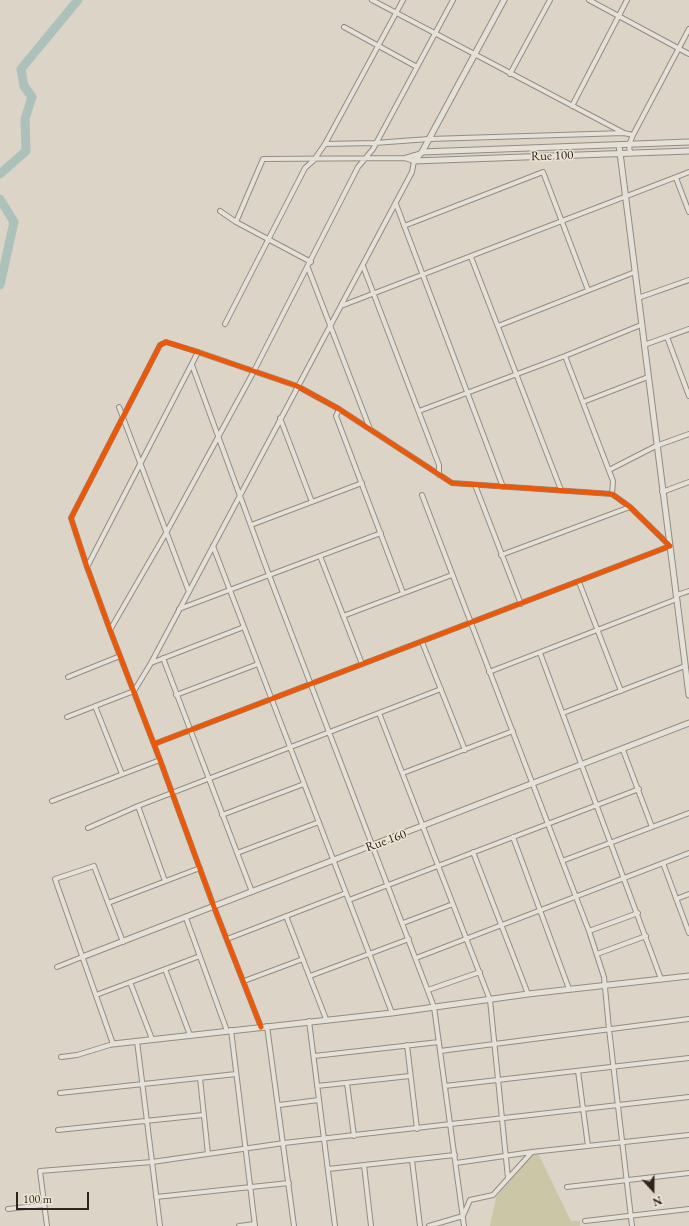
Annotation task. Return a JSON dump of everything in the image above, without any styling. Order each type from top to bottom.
[{"type":"street","points":[[372,0],[624,133]]},
{"type":"street","points":[[225,324],[305,168],[314,160],[325,144],[403,0]]},
{"type":"street","points":[[110,630],[166,533],[254,371],[364,159],[373,149],[453,0]]},
{"type":"street","points":[[67,717],[134,691],[151,663],[297,386],[396,204],[412,172],[414,161],[422,152],[473,54],[504,0]]},
{"type":"street","points":[[510,74],[550,0]]},
{"type":"street","points":[[589,0],[689,54]]},
{"type":"street","points":[[572,106],[627,0]]},
{"type":"street","points":[[344,27],[378,44],[417,67]]},
{"type":"street","points":[[630,153],[629,145],[633,135],[689,29]]},
{"type":"street","points":[[325,144],[624,133],[633,135]]},
{"type":"street","points":[[236,222],[263,159],[314,160],[406,158],[422,152],[689,142]]},
{"type":"street","points":[[619,145],[656,446],[689,695]]},
{"type":"street","name":"Rue 100","points":[[414,161],[689,151]]},
{"type":"street","points":[[406,158],[414,161]]},
{"type":"street","points":[[404,226],[543,172],[588,290]]},
{"type":"street","points":[[341,306],[472,257],[689,172]]},
{"type":"street","points":[[676,178],[689,212]]},
{"type":"street","points":[[396,204],[503,487]]},
{"type":"street","points":[[220,211],[236,222],[311,262]]},
{"type":"street","points":[[472,257],[561,490]]},
{"type":"street","points":[[363,266],[439,464],[439,475]]},
{"type":"street","points":[[308,268],[370,429]]},
{"type":"street","points":[[498,326],[635,272]]},
{"type":"street","points":[[638,298],[689,280]]},
{"type":"street","points":[[419,411],[565,356],[641,325]]},
{"type":"street","points":[[644,346],[689,329]]},
{"type":"street","points":[[666,337],[687,387],[689,396]]},
{"type":"street","points":[[261,1027],[214,907],[110,630],[87,568],[71,518],[162,343],[198,352],[297,386],[339,409],[452,483],[612,494],[630,507],[670,546]]},
{"type":"street","points":[[87,568],[198,352]]},
{"type":"street","points":[[565,356],[613,481],[612,494]]},
{"type":"street","points":[[192,365],[239,496],[331,733],[434,1007],[454,1155],[464,1216],[464,1226]]},
{"type":"street","points":[[583,402],[648,377]]},
{"type":"street","points":[[119,407],[189,592]]},
{"type":"street","points":[[339,409],[336,416],[403,593]]},
{"type":"street","points":[[280,418],[312,502]]},
{"type":"street","points":[[609,470],[656,446],[689,434]]},
{"type":"street","points":[[662,492],[689,482]]},
{"type":"street","points":[[250,525],[362,483]]},
{"type":"street","points":[[475,485],[521,604]]},
{"type":"street","points":[[422,495],[576,896],[604,977],[632,1226]]},
{"type":"street","points":[[501,555],[630,507]]},
{"type":"street","points":[[178,610],[381,533]]},
{"type":"street","points":[[213,546],[392,1012]]},
{"type":"street","points":[[154,744],[580,582],[670,546]]},
{"type":"street","points":[[320,556],[362,664]]},
{"type":"street","points":[[343,616],[452,576]]},
{"type":"street","points":[[580,582],[621,691]]},
{"type":"street","points":[[490,672],[598,630],[689,591]]},
{"type":"street","points":[[151,663],[244,627]]},
{"type":"street","points":[[422,642],[465,750]]},
{"type":"street","points":[[540,653],[662,979]]},
{"type":"street","points":[[68,677],[120,656]]},
{"type":"street","points":[[163,658],[252,892]]},
{"type":"street","points":[[176,695],[258,664]]},
{"type":"street","points":[[563,713],[685,666]]},
{"type":"street","points":[[88,828],[138,806],[331,733],[441,689]]},
{"type":"street","points":[[95,706],[122,774]]},
{"type":"street","points":[[379,714],[490,1000],[508,1178]]},
{"type":"street","name":"Rue 160","points":[[82,957],[689,724]]},
{"type":"street","points":[[403,773],[513,732]]},
{"type":"street","points":[[622,750],[652,827]]},
{"type":"street","points":[[52,801],[160,760]]},
{"type":"street","points":[[222,815],[304,784]]},
{"type":"street","points":[[349,900],[638,789]]},
{"type":"street","points":[[138,806],[165,881]]},
{"type":"street","points":[[562,861],[689,813]]},
{"type":"street","points":[[237,854],[319,822]]},
{"type":"street","points":[[513,837],[569,989]]},
{"type":"street","points":[[473,852],[528,994]]},
{"type":"street","points":[[416,958],[689,853]]},
{"type":"street","points":[[663,863],[689,932]]},
{"type":"street","points":[[113,1044],[55,879],[94,866],[124,942]]},
{"type":"street","points":[[108,903],[200,868]]},
{"type":"street","points":[[227,939],[346,893]]},
{"type":"street","points":[[676,899],[689,894]]},
{"type":"street","points":[[403,922],[453,904]]},
{"type":"street","points":[[589,931],[638,913]]},
{"type":"street","points":[[286,916],[326,1019]]},
{"type":"street","points":[[186,918],[229,1030],[255,1225],[239,1226]]},
{"type":"street","points":[[597,954],[646,936]]},
{"type":"street","points":[[310,976],[409,939]]},
{"type":"street","points":[[96,995],[200,956]]},
{"type":"street","points":[[57,966],[82,957]]},
{"type":"street","points":[[244,982],[303,959]]},
{"type":"street","points":[[166,969],[190,1035]]},
{"type":"street","points":[[428,990],[480,972]]},
{"type":"street","points":[[61,1057],[77,1055],[113,1044],[689,976]]},
{"type":"street","points":[[130,982],[152,1039]]},
{"type":"street","points":[[440,1051],[689,1019]]},
{"type":"street","points":[[310,1021],[334,1226]]},
{"type":"street","points":[[267,1026],[294,1226]]},
{"type":"street","points":[[137,1041],[160,1226]]},
{"type":"street","points":[[314,1056],[439,1042]]},
{"type":"street","points":[[407,1046],[417,1129]]},
{"type":"street","points":[[445,1086],[689,1058]]},
{"type":"street","points":[[578,1071],[588,1146]]},
{"type":"street","points":[[60,1093],[236,1074]]},
{"type":"street","points":[[317,1086],[410,1076]]},
{"type":"street","points":[[200,1078],[208,1154]]},
{"type":"street","points":[[347,1083],[354,1136]]},
{"type":"street","points":[[47,1226],[40,1171],[152,1162],[284,1143],[689,1097]]},
{"type":"street","points":[[278,1105],[319,1100]]},
{"type":"street","points":[[58,1130],[203,1115]]},
{"type":"street","points":[[456,1163],[532,1152],[689,1135]]},
{"type":"street","points":[[464,1216],[470,1200],[493,1195],[532,1152]]},
{"type":"street","points":[[328,1170],[454,1155]]},
{"type":"street","points":[[412,1160],[420,1226]]},
{"type":"street","points":[[364,1165],[371,1226]]},
{"type":"street","points":[[567,1186],[689,1173]]},
{"type":"street","points":[[156,1198],[289,1183]]},
{"type":"street","points":[[8,1209],[44,1205]]},
{"type":"street","points":[[585,1221],[689,1209]]},
{"type":"street","points":[[430,1226],[464,1216]]},
{"type":"shaded area","points":[[538,1153],[571,1221],[580,1221],[580,1226],[490,1226],[496,1197],[533,1154]]},
{"type":"waterway","points":[[0,174],[26,151],[25,119],[32,97],[24,86],[21,69],[78,0]]},
{"type":"waterway","points":[[0,199],[14,222],[0,285]]},
{"type":"cycle path","points":[[154,744],[670,546],[630,507],[612,494],[452,483],[339,409],[297,386],[166,342],[160,345],[71,518],[110,630],[214,907],[261,1027]]}]
